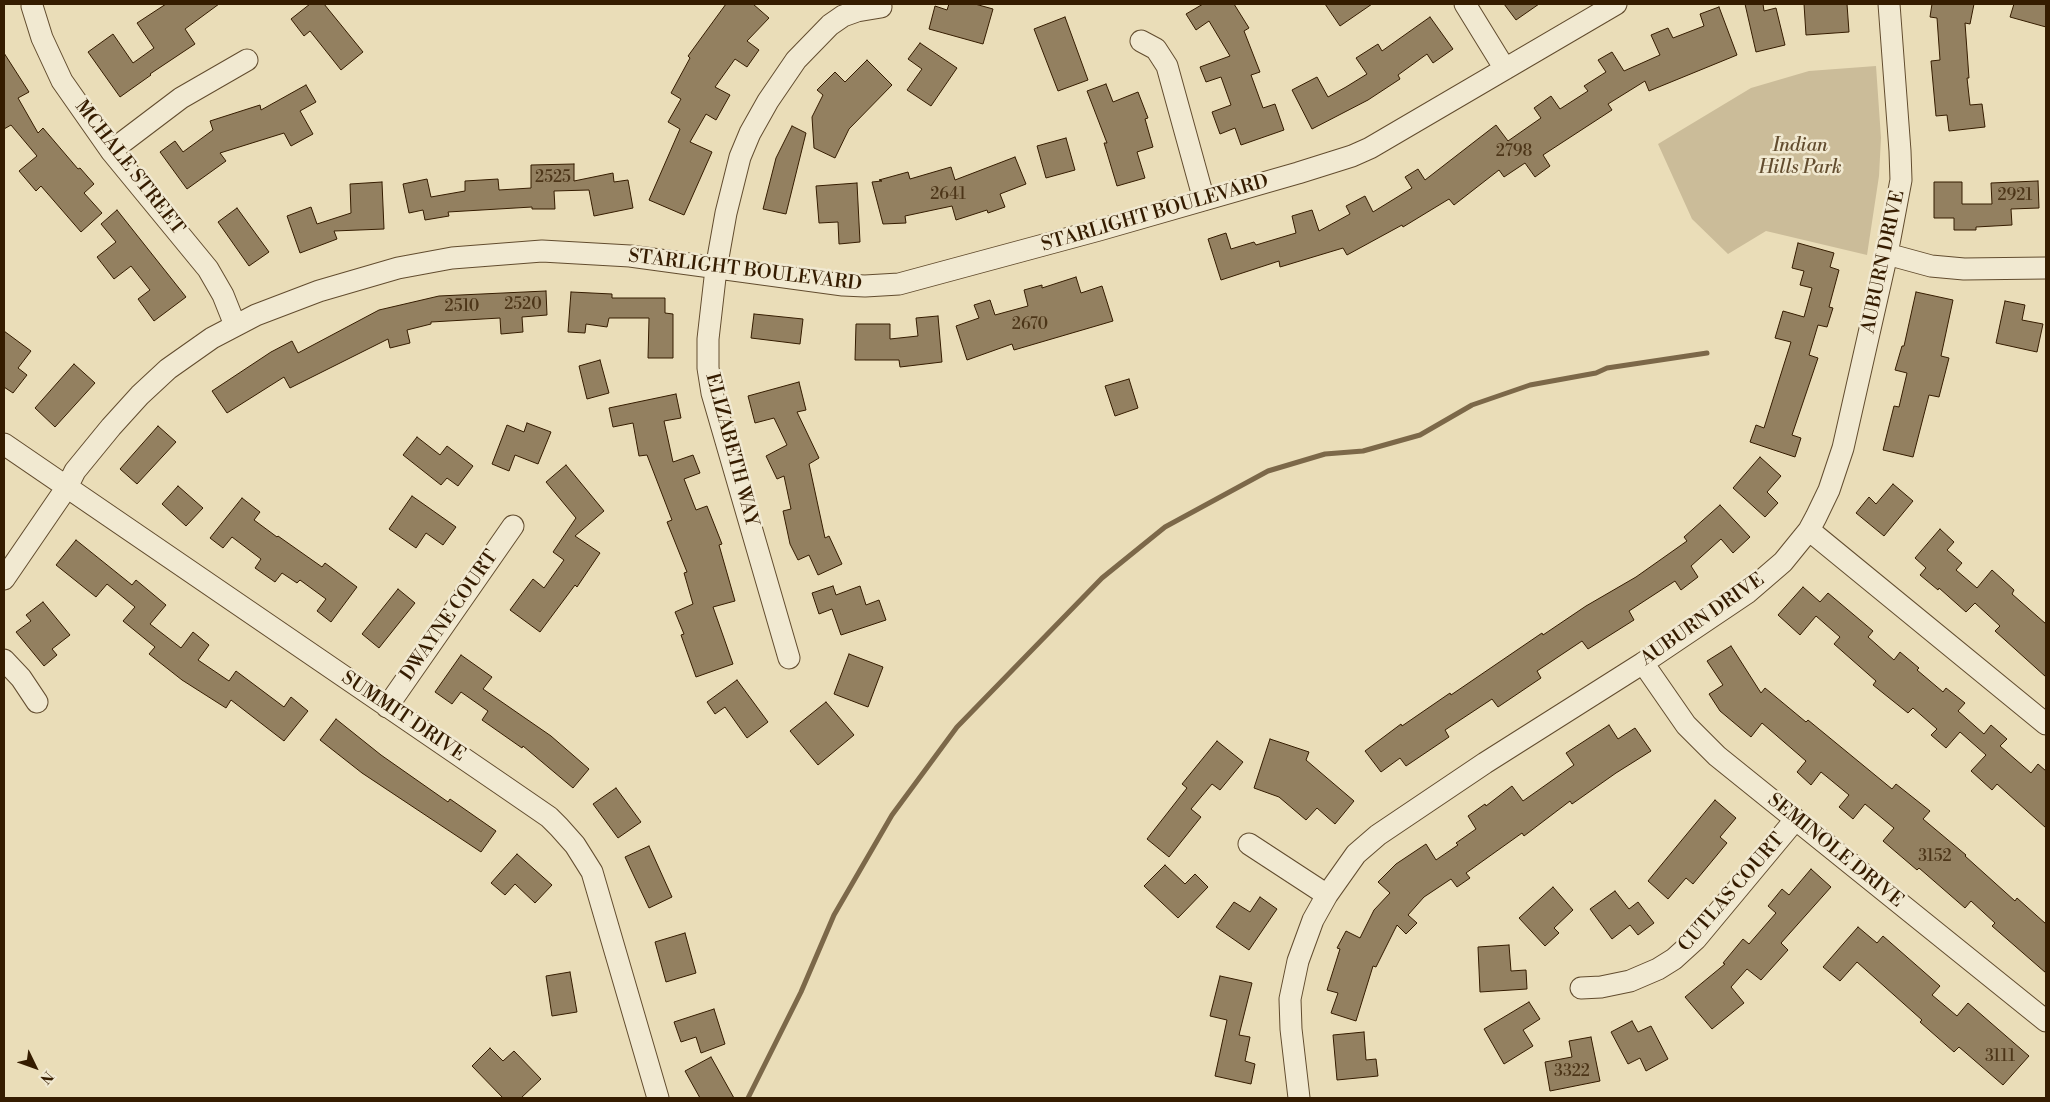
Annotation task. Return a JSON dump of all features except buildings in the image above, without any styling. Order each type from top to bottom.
[{"type":"street","points":[[1464,4],[1505,69]]},
{"type":"street","name":"STARLIGHT BOULEVARD","points":[[4,579],[68,487],[81,464],[140,395],[189,353],[235,325],[326,288],[398,268],[466,256],[542,251],[630,256],[843,285],[899,284],[1204,200],[1307,170],[1364,150],[1616,4]]},
{"type":"street","name":"AUBURN DRIVE","points":[[1299,1098],[1291,1029],[1290,999],[1298,961],[1313,920],[1327,895],[1356,854],[1378,835],[1643,663],[1762,582],[1783,562],[1808,530],[1829,490],[1843,448],[1887,254],[1901,180],[1889,4]]},
{"type":"street","name":"MCHALE STREET","points":[[32,6],[42,38],[56,70],[78,105],[111,150],[208,269],[223,295],[235,325]]},
{"type":"street","name":"ELIZABETH WAY","points":[[789,658],[712,393],[708,368],[708,339],[716,269],[726,213],[740,157],[750,133],[768,101],[796,60],[830,25],[843,16],[857,11],[881,7]]},
{"type":"street","points":[[1141,42],[1156,49],[1167,66],[1204,200]]},
{"type":"street","points":[[111,150],[180,98],[247,60]]},
{"type":"street","points":[[1887,254],[1931,266],[1964,269],[2046,268]]},
{"type":"street","name":"SUMMIT DRIVE","points":[[4,444],[548,817],[575,845],[592,872],[658,1098]]},
{"type":"street","name":"DWAYNE COURT","points":[[387,707],[512,526]]},
{"type":"street","points":[[1808,530],[2046,724]]},
{"type":"street","points":[[4,660],[21,678],[37,702]]},
{"type":"street","name":"SEMINOLE DRIVE","points":[[1643,663],[1686,725],[1717,756],[2046,1021]]},
{"type":"street","name":"CUTLAS COURT","points":[[1581,988],[1601,987],[1630,981],[1658,969],[1680,954],[1696,939],[1795,820]]},
{"type":"street","points":[[1249,844],[1327,895]]},
{"type":"green space","name":"Indian Hills Park","points":[[1876,66],[1881,138],[1879,176],[1867,255],[1766,231],[1728,254],[1692,219],[1658,144],[1751,88],[1809,71]]},
{"type":"waterway","points":[[748,1098],[801,992],[834,915],[892,815],[957,727],[1102,578],[1165,527],[1268,471],[1325,454],[1363,451],[1420,435],[1472,405],[1530,385],[1596,373],[1607,368],[1707,353]]}]
